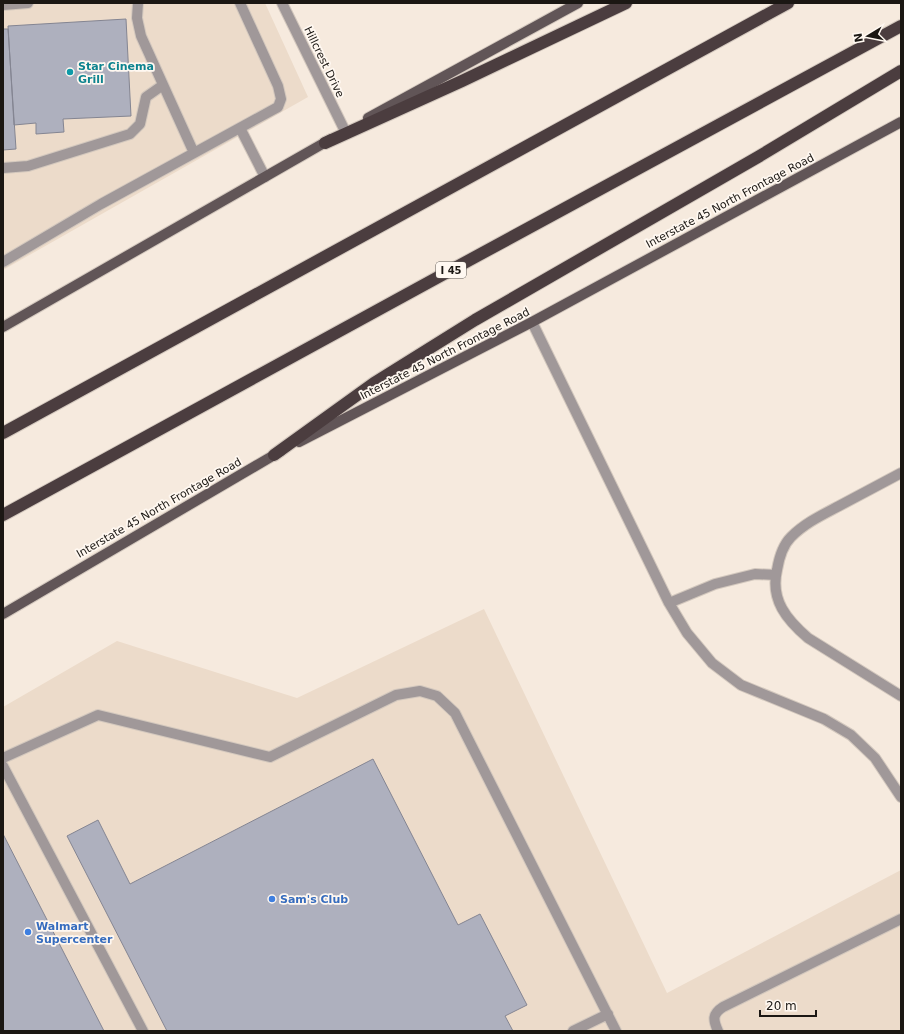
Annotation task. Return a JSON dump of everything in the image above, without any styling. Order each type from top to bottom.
[{"type":"highway","points":[[324,143],[626,3]]},
{"type":"highway","points":[[3,433],[788,3]]},
{"type":"highway","name":"I 45","points":[[3,515],[901,26]]},
{"type":"highway","points":[[274,455],[374,383],[475,320],[758,157],[901,71]]},
{"type":"main road","points":[[3,327],[345,131],[578,3]]},
{"type":"main road","name":"Interstate 45 North Frontage Road","points":[[3,614],[274,455],[532,322],[901,122]]},
{"type":"street","points":[[3,5],[28,3]]},
{"type":"street","points":[[138,3],[137,18],[141,36],[194,153]]},
{"type":"street","points":[[3,262],[101,204],[278,107],[281,99],[278,86],[240,3]]},
{"type":"street","name":"Hillcrest Drive","points":[[282,3],[345,131]]},
{"type":"street","points":[[3,168],[28,166],[130,134],[140,124],[146,97],[163,86]]},
{"type":"street","points":[[240,128],[265,177]]},
{"type":"street","points":[[532,322],[669,603],[687,633],[712,663],[741,685],[824,719],[850,736],[875,758],[901,797]]},
{"type":"street","points":[[901,473],[805,524],[790,538],[780,553],[776,575],[776,594],[782,609],[797,629],[808,638],[901,696]]},
{"type":"street","points":[[669,603],[715,584],[755,574],[776,575]]},
{"type":"street","points":[[3,758],[98,715],[270,757],[396,695],[420,691],[437,696],[455,713],[616,1031]]},
{"type":"street","points":[[3,766],[143,1031]]},
{"type":"street","points":[[718,1031],[714,1017],[717,1011],[723,1007],[901,919]]},
{"type":"street","points":[[573,1031],[608,1014]]},
{"type":"shaded area","points":[[3,3],[265,3],[308,97],[3,270]]},
{"type":"shaded area","points":[[484,609],[667,993],[901,870],[901,1031],[3,1031],[3,707],[117,641],[297,698]]},
{"type":"building","name":"Star Cinema Grill","points":[[126,19],[131,116],[63,119],[64,132],[36,134],[36,123],[14,125],[8,26]]},
{"type":"building","points":[[3,29],[8,29],[16,149],[3,150]]},
{"type":"building","name":"Sam's Club","points":[[373,759],[458,925],[480,914],[527,1005],[505,1016],[513,1031],[167,1031],[67,836],[98,820],[130,884]]},
{"type":"building","name":"Walmart Supercenter","points":[[3,834],[104,1031],[3,1031]]},
{"type":"place","name":"Star Cinema Grill","points":[[70,72]]},
{"type":"place","name":"Sam's Club","points":[[272,899]]},
{"type":"place","name":"Walmart Supercenter","points":[[28,932]]}]
